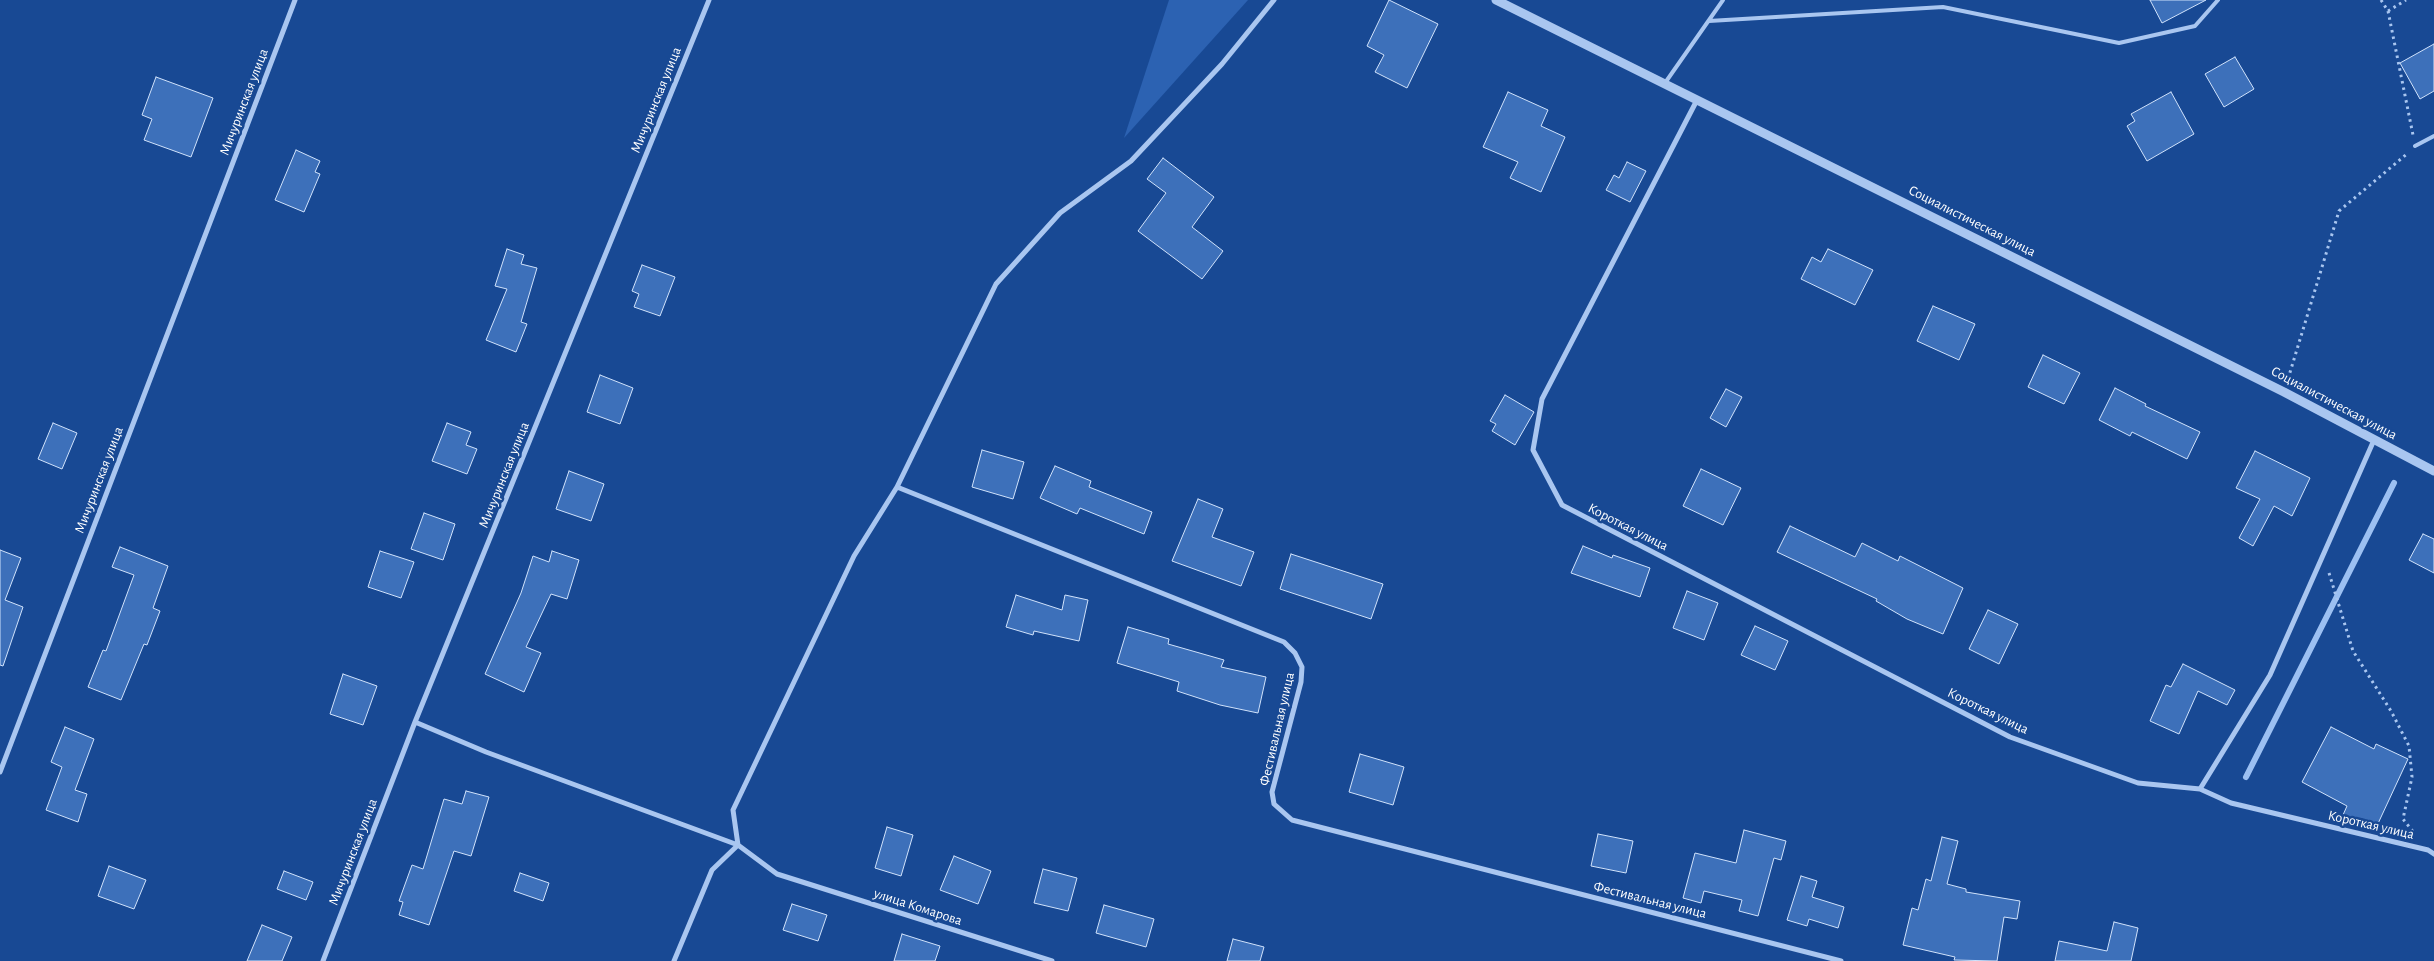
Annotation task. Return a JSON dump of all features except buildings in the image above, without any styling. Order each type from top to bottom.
[{"type":"street","name":"Мичуринская улица","points":[[0,772],[295,0]]},
{"type":"street","name":"Мичуринская улица","points":[[323,961],[415,722],[709,0]]},
{"type":"street","points":[[674,961],[712,870],[738,846],[733,810],[854,556],[897,487],[996,284],[1060,213],[1131,160],[1222,64],[1274,0]]},
{"type":"street","name":"Социалистическая улица","points":[[1496,0],[2284,392],[2434,471]]},
{"type":"street","name":"Короткая улица","points":[[1697,99],[1542,399],[1533,450],[1562,505],[2010,737],[2138,783],[2200,789],[2231,803],[2428,850],[2434,854]]},
{"type":"street","points":[[2200,789],[2270,674],[2374,440]]},
{"type":"street","name":"Фестивальная улица","points":[[897,487],[1284,642],[1295,653],[1302,667],[1302,675],[1272,792],[1274,804],[1292,820],[1841,961]]},
{"type":"street","name":"улица Комарова","points":[[415,722],[486,752],[738,846],[778,874],[1052,961]]},
{"type":"lane","points":[[1665,83],[1723,0]]},
{"type":"lane","points":[[1709,20],[1943,7],[2118,43],[2195,26],[2218,0]]},
{"type":"lane","points":[[2416,146],[2434,136]]},
{"type":"path","points":[[2284,392],[2338,212],[2416,146],[2388,11],[2381,0]]},
{"type":"path","points":[[2388,11],[2406,0]]},
{"type":"path","points":[[2325,551],[2326,564],[2353,651],[2391,712],[2409,746],[2412,777],[2403,819],[2428,850]]},
{"type":"shaded area","points":[[1169,0],[1248,0],[1124,138]]},
{"type":"waterway","points":[[2246,777],[2394,483]]}]
